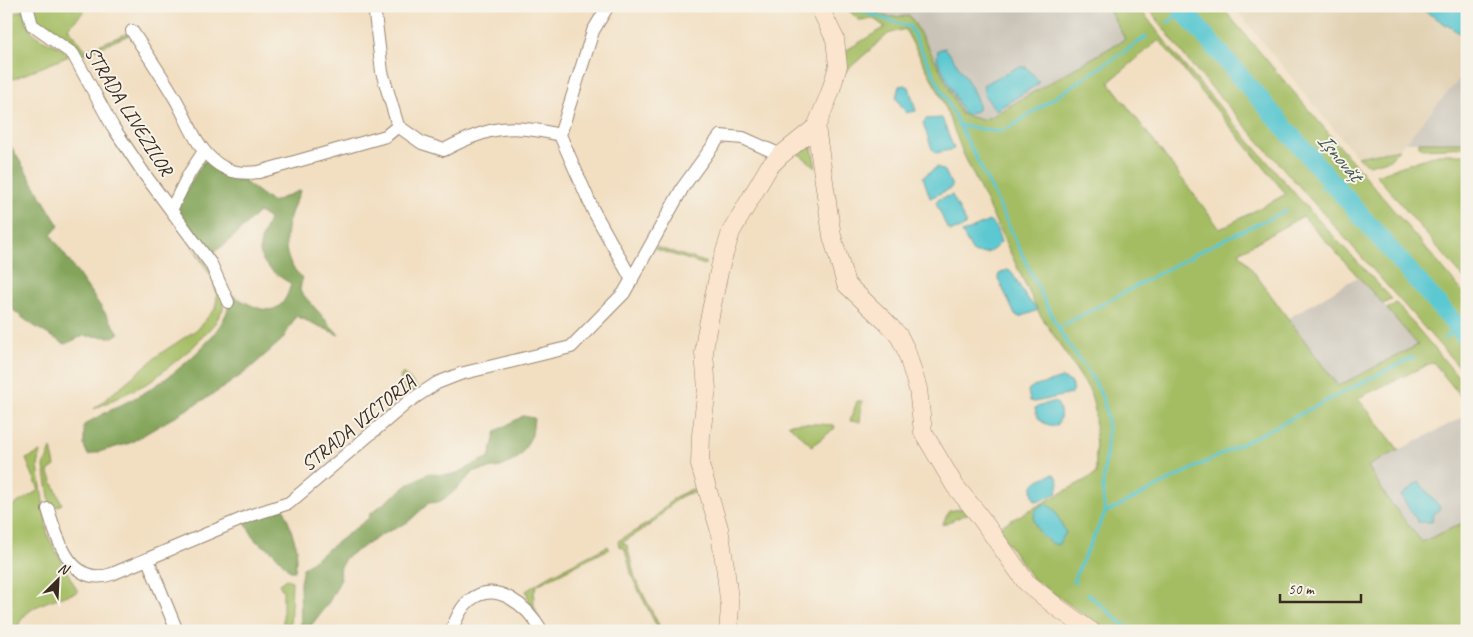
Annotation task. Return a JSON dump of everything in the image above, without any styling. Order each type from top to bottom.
[{"type":"street","name":"STRADA LIVEZILOR","points":[[27,6],[32,25],[73,54],[118,135],[211,264],[228,302]]},
{"type":"street","points":[[374,6],[382,72],[398,126],[422,143],[438,150],[444,150],[476,135],[509,127],[531,128],[560,135]]},
{"type":"street","points":[[608,6],[593,31],[560,135],[593,210],[632,280]]},
{"type":"street","points":[[728,631],[731,618],[726,566],[719,528],[700,465],[701,434],[707,389],[704,353],[720,267],[731,232],[760,179],[780,155],[816,127],[830,93],[838,66],[834,39],[819,6]]},
{"type":"street","points":[[132,31],[175,98],[204,151],[219,165],[231,171],[242,174],[258,172],[386,136],[398,126]]},
{"type":"street","points":[[816,127],[832,236],[846,284],[899,336],[906,350],[918,389],[924,432],[929,442],[955,486],[978,514],[1018,573],[1059,610],[1090,631]]},
{"type":"street","name":"STRADA VICTORIA","points":[[48,509],[55,532],[66,555],[78,571],[84,575],[104,577],[242,519],[289,503],[408,402],[437,383],[460,374],[571,347],[618,299],[632,280],[683,187],[716,140],[724,135],[743,138],[780,155]]},
{"type":"street","name":"STRADA LIVEZILOR","points":[[172,210],[189,174],[204,151]]},
{"type":"street","points":[[148,560],[177,631]]},
{"type":"street","points":[[451,631],[469,601],[482,593],[494,592],[507,596],[517,603],[542,631]]},
{"type":"shaded area","points":[[867,6],[1107,6],[1126,39],[991,117],[982,120],[961,114],[938,65],[910,16],[887,17]]},
{"type":"shaded area","points":[[1233,6],[1417,6],[1467,38],[1467,70],[1399,149],[1357,157]]},
{"type":"shaded area","points":[[1467,70],[1467,142],[1405,142]]},
{"type":"shaded area","points":[[1359,276],[1419,345],[1338,386],[1287,319]]},
{"type":"shaded area","points":[[1467,415],[1467,521],[1422,543],[1387,498],[1368,466]]},
{"type":"green space","points":[[31,6],[68,6],[73,10],[77,6],[89,6],[68,28],[86,50],[128,33],[129,35],[79,56],[40,29]]},
{"type":"green space","points":[[844,6],[867,6],[887,17],[910,16],[938,65],[961,114],[982,120],[991,117],[1125,39],[1107,6],[1138,6],[1181,62],[1310,211],[1392,299],[1383,304],[1303,216],[1239,252],[1338,386],[1418,345],[1387,309],[1396,303],[1467,387],[1467,404],[1433,362],[1358,398],[1399,450],[1368,466],[1387,498],[1422,542],[1463,523],[1467,528],[1467,631],[1106,631],[1032,578],[997,528],[1096,474],[1095,410],[1090,391],[1039,313],[963,153],[940,94],[905,29],[888,34],[845,72],[845,51],[885,27],[874,19],[859,20]],"holes":[[[1159,40],[1286,194],[1220,229],[1109,82]]]},
{"type":"green space","points":[[1147,6],[1221,6],[1467,297],[1467,376],[1189,62]]},
{"type":"green space","points":[[23,10],[31,31],[36,36],[62,49],[69,56],[6,82],[6,16]]},
{"type":"green space","points":[[6,138],[59,226],[51,235],[119,333],[113,337],[83,336],[65,344],[27,321],[6,303]]},
{"type":"green space","points":[[1419,142],[1467,142],[1467,147],[1423,149],[1419,146]]},
{"type":"green space","points":[[808,145],[812,148],[816,167],[795,151],[802,146]]},
{"type":"green space","points":[[1399,149],[1391,159],[1369,165],[1357,157]]},
{"type":"green space","points":[[1438,154],[1467,154],[1467,282],[1376,175]]},
{"type":"green space","points":[[208,160],[235,179],[245,178],[246,183],[272,202],[301,190],[288,223],[286,247],[288,258],[293,268],[302,277],[300,291],[339,335],[296,316],[283,339],[247,371],[220,390],[130,443],[88,455],[84,446],[84,425],[147,391],[166,379],[191,358],[223,320],[229,307],[230,294],[266,310],[274,309],[286,297],[291,284],[270,269],[260,253],[261,239],[269,219],[259,212],[227,243],[210,255],[175,209],[203,162]]},
{"type":"green space","points":[[192,246],[211,270],[223,298],[223,309],[215,323],[193,347],[150,382],[94,409],[161,353],[196,330],[215,309],[217,298],[214,281]]},
{"type":"green space","points":[[656,247],[705,262],[705,265],[655,249]]},
{"type":"green space","points":[[403,373],[418,388],[411,394],[405,391],[400,377]]},
{"type":"green space","points":[[857,401],[862,401],[860,422],[850,421]]},
{"type":"green space","points":[[523,416],[534,418],[532,435],[517,459],[501,467],[475,471],[450,495],[439,502],[429,503],[408,522],[383,534],[345,558],[339,571],[341,579],[329,602],[307,631],[301,631],[300,583],[303,568],[369,518],[370,514],[409,484],[429,473],[448,475],[489,458],[496,431]]},
{"type":"green space","points":[[788,424],[834,425],[835,428],[812,446]]},
{"type":"green space","points":[[51,448],[55,466],[48,471],[62,504],[51,509],[44,466]]},
{"type":"green space","points":[[41,452],[38,466],[48,536],[78,592],[41,604],[25,615],[17,631],[6,631],[6,510],[39,490],[26,459]]},
{"type":"green space","points":[[692,489],[699,491],[698,493],[684,495],[678,499],[650,525],[622,543],[627,545],[635,578],[662,631],[659,631],[632,577],[625,549],[619,546],[618,541],[650,522],[675,497]]},
{"type":"green space","points":[[284,508],[297,548],[295,571],[290,571],[272,551],[256,541],[245,523]]},
{"type":"green space","points":[[965,508],[971,512],[942,525],[949,511]]},
{"type":"green space","points":[[608,546],[609,549],[537,585],[534,602],[544,629],[534,615],[526,591],[549,576]]},
{"type":"green space","points":[[286,579],[292,581],[290,631],[283,631],[283,591],[279,584]]},
{"type":"water","points":[[1417,6],[1467,6],[1467,38]]},
{"type":"water","points":[[945,48],[976,97],[978,110],[967,115],[963,113],[937,59],[938,50]]},
{"type":"water","points":[[1018,67],[1026,67],[1038,80],[1038,84],[996,110],[985,96],[983,85]]},
{"type":"water","points":[[905,85],[909,87],[916,111],[906,113],[896,98],[899,86]]},
{"type":"water","points":[[942,118],[954,149],[936,153],[932,149],[923,123],[926,119]]},
{"type":"water","points":[[937,167],[945,171],[952,186],[950,189],[930,198],[923,177]]},
{"type":"water","points":[[952,195],[966,223],[964,227],[951,231],[947,228],[936,203],[939,199]]},
{"type":"water","points":[[989,221],[996,227],[1001,242],[988,252],[982,254],[973,252],[962,233]]},
{"type":"water","points":[[1007,270],[1011,271],[1026,297],[1038,310],[1020,317],[1015,315],[998,278],[999,274]]},
{"type":"water","points":[[1062,378],[1071,382],[1073,392],[1071,394],[1035,402],[1030,401],[1028,391],[1030,388]]},
{"type":"water","points":[[1051,402],[1057,403],[1059,408],[1060,417],[1057,425],[1045,424],[1037,416],[1035,408]]},
{"type":"water","points":[[1053,474],[1057,477],[1059,483],[1057,493],[1035,501],[1032,490],[1035,483]]},
{"type":"water","points":[[1417,483],[1420,483],[1439,506],[1440,509],[1433,515],[1432,522],[1418,522],[1401,496]]},
{"type":"water","points":[[1046,504],[1054,509],[1066,533],[1058,545],[1051,543],[1045,538],[1036,526],[1035,513],[1039,507]]},
{"type":"waterway","points":[[853,6],[857,10],[910,27],[959,125],[999,132],[1012,126],[1146,37]]},
{"type":"waterway","name":"Ișnovăț","points":[[1179,6],[1467,338]]},
{"type":"waterway","points":[[1168,22],[1184,12]]},
{"type":"waterway","points":[[959,125],[1057,326],[1088,371],[1103,400],[1108,428],[1103,485],[1105,513]]},
{"type":"waterway","points":[[1321,189],[1331,182]]},
{"type":"waterway","points":[[1058,328],[1214,244],[1285,211]]},
{"type":"waterway","points":[[1444,338],[1459,329]]},
{"type":"waterway","points":[[1076,583],[1073,581],[1105,513],[1413,357]]},
{"type":"waterway","points":[[1088,594],[1131,631]]}]
